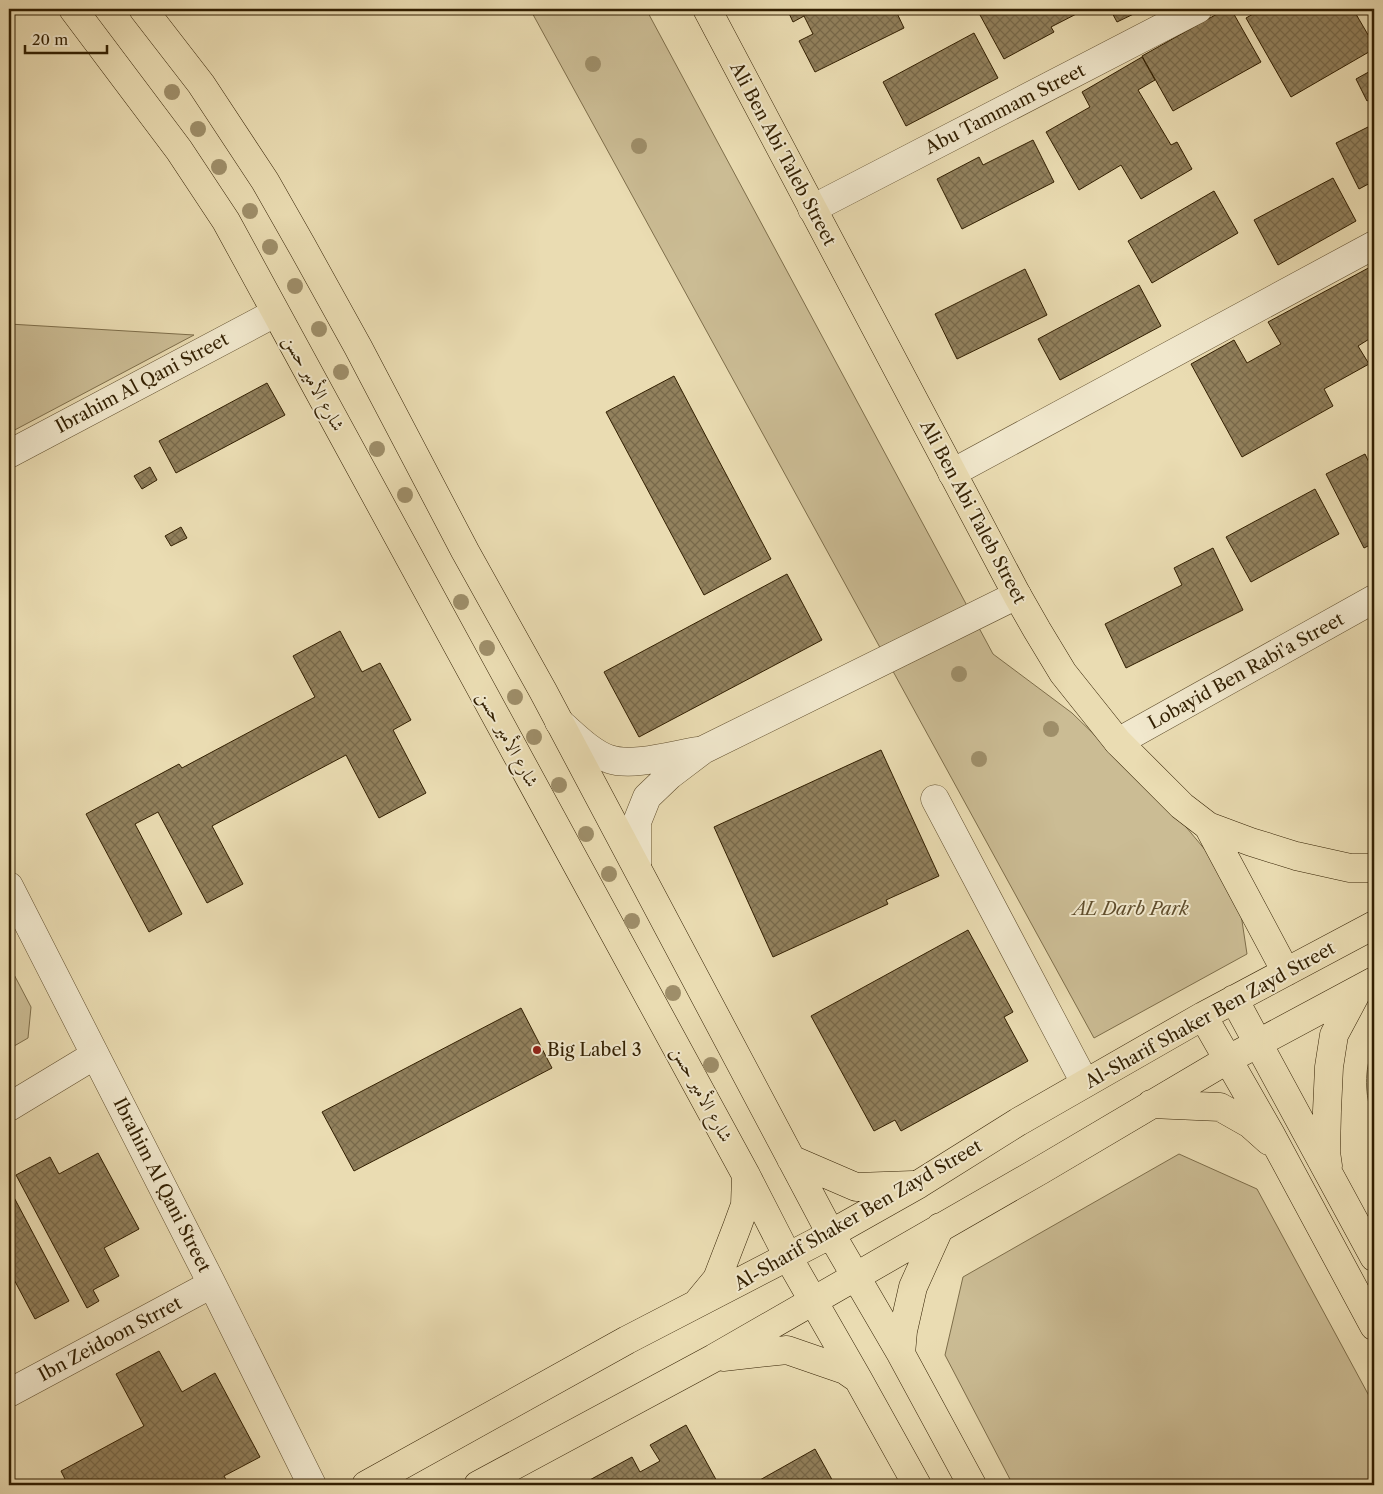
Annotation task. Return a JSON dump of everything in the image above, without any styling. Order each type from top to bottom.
[{"type":"main road","name":"شارع الأمير حسن","points":[[72,9],[179,150],[226,221],[746,1175],[788,1257],[917,1485]]},
{"type":"main road","points":[[143,9],[201,84],[265,181],[358,347],[465,551],[637,867],[831,1234],[901,1354],[972,1485]]},
{"type":"main road","name":"Ali Ben Abi Taleb Street","points":[[707,9],[1017,595],[1063,673],[1118,742],[1182,806],[1208,826],[1296,856],[1350,868],[1374,868]]},
{"type":"main road","points":[[1208,826],[1286,972]]},
{"type":"main road","name":"Al-Sharif Shaker Ben Zayd Street","points":[[366,1485],[627,1340],[831,1234],[919,1184],[1018,1122],[1203,1016],[1374,926]]},
{"type":"main road","points":[[478,1485],[714,1358],[1228,1060],[1366,986]]},
{"type":"main road","points":[[1330,1178],[1326,1152],[1330,1059],[1334,1034],[1366,986]]},
{"type":"main road","points":[[1234,999],[1374,1257]]},
{"type":"main road","points":[[1203,1016],[1295,1179],[1374,1326]]},
{"type":"main road","points":[[1152,1104],[1220,1107],[1250,1124],[1268,1140],[1295,1179]]},
{"type":"main road","points":[[791,1159],[856,1187],[919,1184]]},
{"type":"main road","points":[[695,1306],[717,1278],[737,1227],[745,1205],[746,1175]]},
{"type":"main road","points":[[901,1354],[903,1331],[913,1287],[940,1227]]},
{"type":"main road","points":[[714,1358],[788,1350],[845,1370],[858,1378]]},
{"type":"street","name":"Abu Tammam Street","points":[[812,209],[1198,9]]},
{"type":"street","points":[[952,473],[1374,245]]},
{"type":"street","name":"Ibrahim Al Qani Street","points":[[9,454],[275,313]]},
{"type":"street","points":[[637,867],[637,822],[647,797],[670,774],[703,750],[1017,595]]},
{"type":"street","name":"Lobayid Ben Rabi'a Street","points":[[1118,742],[1374,599]]},
{"type":"street","points":[[559,722],[591,749],[609,759],[631,762],[703,750]]},
{"type":"street","points":[[935,799],[1085,1083]]},
{"type":"street","name":"Ibrahim Al Qani Street","points":[[9,886],[312,1485]]},
{"type":"street","points":[[9,1107],[95,1056]]},
{"type":"street","name":"Ibn Zeidoon Strret","points":[[9,1394],[212,1284]]},
{"type":"green space","name":"AL Darb Park","points":[[530,9],[646,9],[993,654],[1072,713],[1171,809],[1237,888],[1247,954],[1094,1038]]},
{"type":"green space","points":[[9,324],[194,335],[9,433]]},
{"type":"green space","points":[[9,965],[31,1007],[28,1038],[9,1049]]},
{"type":"green space","points":[[1372,1049],[1374,1054],[1374,1125],[1367,1087],[1367,1070]]},
{"type":"green space","points":[[1179,1154],[1257,1189],[1374,1405],[1374,1485],[1013,1485],[945,1355],[963,1277]]},
{"type":"building","points":[[787,9],[895,9],[904,28],[815,72],[799,41],[813,34],[804,16],[793,22]]},
{"type":"building","points":[[993,9],[1086,9],[1051,27],[1054,32],[1004,59],[980,15]]},
{"type":"building","points":[[1110,9],[1144,9],[1117,22]]},
{"type":"building","points":[[1226,9],[1231,9],[1261,62],[1173,111],[1142,56]]},
{"type":"building","points":[[1262,9],[1353,9],[1374,45],[1374,49],[1291,97],[1246,18]]},
{"type":"building","points":[[974,33],[998,78],[906,126],[883,82]]},
{"type":"building","points":[[1142,57],[1155,80],[1138,90],[1171,145],[1177,142],[1192,169],[1141,199],[1121,165],[1079,190],[1046,132],[1090,107],[1082,92]]},
{"type":"building","points":[[1374,69],[1374,97],[1367,101],[1356,79]]},
{"type":"building","points":[[1374,124],[1374,181],[1359,189],[1336,143]]},
{"type":"building","points":[[1033,140],[1054,182],[962,229],[937,179],[979,157],[983,165]]},
{"type":"building","points":[[1333,178],[1356,221],[1278,265],[1254,220]]},
{"type":"building","points":[[1214,191],[1238,233],[1152,283],[1128,241]]},
{"type":"building","points":[[1374,265],[1374,336],[1358,346],[1369,364],[1324,389],[1333,406],[1242,457],[1191,364],[1234,340],[1247,363],[1281,344],[1268,322]]},
{"type":"building","points":[[1025,269],[1047,315],[957,359],[935,314]]},
{"type":"building","points":[[1139,285],[1161,326],[1060,380],[1038,339]]},
{"type":"building","points":[[674,376],[771,559],[704,595],[606,412]]},
{"type":"building","points":[[267,383],[285,415],[176,473],[159,441]]},
{"type":"building","points":[[1365,454],[1374,473],[1374,543],[1364,548],[1326,474]]},
{"type":"building","points":[[150,467],[157,480],[142,489],[134,476]]},
{"type":"building","points":[[1315,489],[1339,534],[1251,582],[1226,537]]},
{"type":"building","points":[[181,527],[187,538],[171,546],[165,536]]},
{"type":"building","points":[[1213,548],[1243,610],[1126,668],[1105,624],[1182,585],[1174,568]]},
{"type":"building","points":[[787,574],[822,640],[639,737],[604,672]]},
{"type":"building","points":[[340,631],[362,672],[380,663],[411,720],[393,730],[426,793],[379,818],[346,755],[212,826],[243,884],[207,903],[158,812],[135,824],[182,914],[149,932],[86,814],[179,764],[182,768],[315,697],[293,656]]},
{"type":"building","points":[[881,750],[939,876],[886,900],[888,904],[773,957],[714,827]]},
{"type":"building","points":[[968,930],[1013,1012],[1004,1017],[1028,1061],[901,1131],[895,1120],[874,1131],[811,1016]]},
{"type":"building","points":[[521,1008],[552,1068],[354,1171],[322,1112]]},
{"type":"building","points":[[98,1153],[139,1229],[104,1248],[119,1276],[93,1290],[99,1301],[87,1308],[16,1175],[50,1157],[59,1174]]},
{"type":"building","points":[[9,1188],[69,1301],[35,1319],[9,1273]]},
{"type":"building","points":[[159,1351],[182,1392],[215,1373],[260,1457],[224,1476],[229,1485],[68,1485],[61,1471],[144,1426],[116,1374]]},
{"type":"building","points":[[686,1425],[719,1485],[588,1485],[586,1482],[632,1457],[640,1472],[660,1461],[650,1445]]},
{"type":"building","points":[[815,1449],[835,1485],[751,1485]]},
{"type":"place","name":"Big Label 3","points":[[537,1050]]}]
